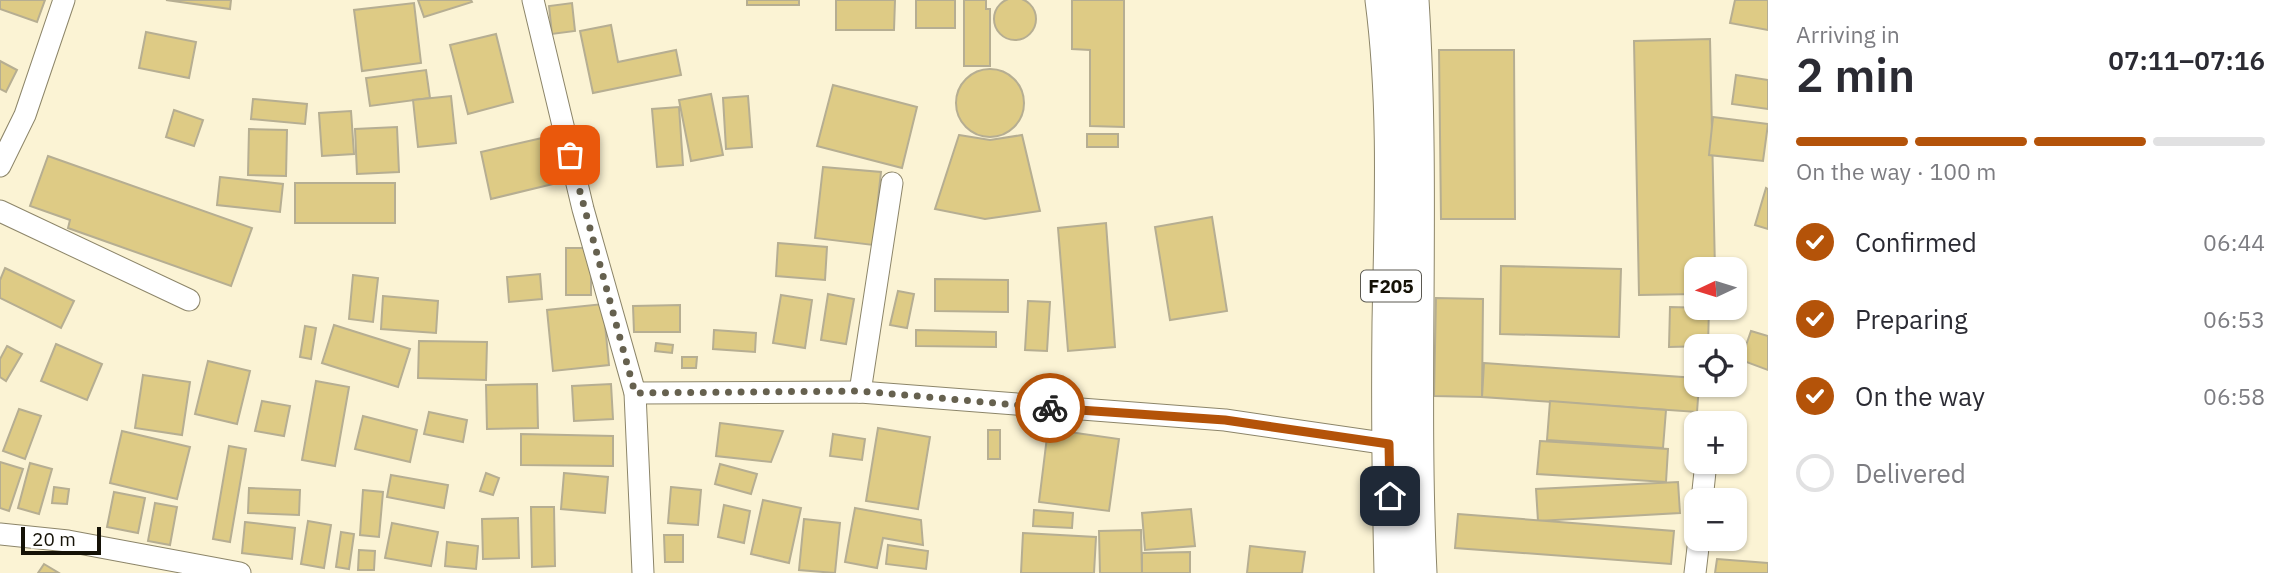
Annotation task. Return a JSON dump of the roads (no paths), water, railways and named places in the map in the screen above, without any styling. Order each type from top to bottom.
[{"type":"main road","name":"F205","points":[[1383,0],[1389,54],[1393,190],[1389,444],[1392,573]]},
{"type":"main road","name":"F205","points":[[1411,0],[1416,106],[1415,478],[1419,573]]},
{"type":"street","points":[[0,166],[25,115],[64,0]]},
{"type":"street","points":[[533,0],[583,209],[635,393],[643,573]]},
{"type":"street","points":[[860,391],[892,183]]},
{"type":"street","points":[[0,211],[189,300]]},
{"type":"street","points":[[635,393],[860,391],[1225,420],[1389,444]]},
{"type":"street","points":[[0,534],[68,541],[240,573]]},
{"type":"street","points":[[1695,573],[1698,551]]}]
